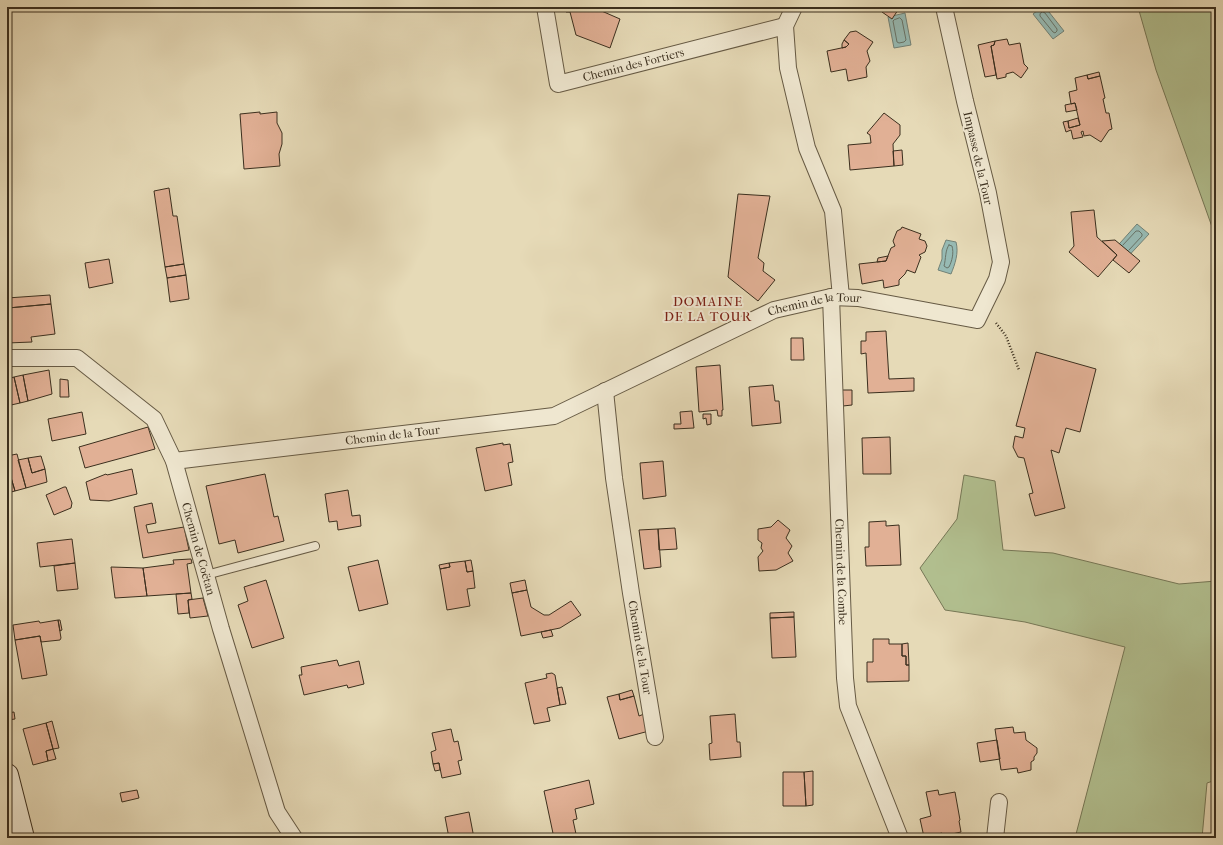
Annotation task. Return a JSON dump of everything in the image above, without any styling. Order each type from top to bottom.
[{"type":"street","name":"Chemin des Fortiers","points":[[545,7],[558,84],[785,26]]},
{"type":"street","points":[[785,26],[794,7]]},
{"type":"street","name":"Impasse de la Tour","points":[[944,7],[965,101],[988,193],[1001,262],[997,279],[984,306]]},
{"type":"street","name":"Chemin de la Combe","points":[[785,26],[788,68],[807,148],[833,211],[845,678],[848,706],[900,838]]},
{"type":"street","name":"Chemin de la Tour","points":[[174,461],[554,416],[774,310],[836,297],[858,298],[977,320],[984,306]]},
{"type":"street","name":"Chemin de Coëtan","points":[[7,358],[77,358],[154,419],[174,461],[221,629],[277,812],[294,838]]},
{"type":"street","name":"Chemin de la Tour","points":[[605,391],[614,478],[655,738]]},
{"type":"street","points":[[7,775],[23,838]]},
{"type":"street","points":[[995,838],[999,802]]},
{"type":"lane","points":[[206,575],[315,546]]},
{"type":"path","points":[[984,306],[1006,336],[1019,370]]},
{"type":"green space","points":[[1138,7],[1216,7],[1216,238],[1156,70]]},
{"type":"green space","points":[[964,475],[995,481],[1003,550],[1053,553],[1179,584],[1216,581],[1216,780],[1207,783],[1202,838],[1075,838],[1125,647],[1025,622],[945,610],[920,568],[957,519]]},
{"type":"water","points":[[1042,7],[1045,7],[1064,31],[1053,39],[1033,14]]},
{"type":"water","points":[[905,13],[911,45],[894,48],[888,17]]},
{"type":"water","points":[[1137,224],[1149,234],[1123,262],[1112,252]]},
{"type":"water","points":[[946,240],[956,242],[957,246],[956,258],[951,274],[938,270],[942,259],[942,250]]},
{"type":"building","points":[[263,7],[330,7],[330,8],[263,10]]},
{"type":"building","points":[[566,7],[597,7],[597,9],[620,19],[610,48],[576,35],[570,12],[566,12]]},
{"type":"building","points":[[885,7],[900,7],[892,19],[882,12]]},
{"type":"building","points":[[856,31],[873,42],[867,51],[870,61],[866,67],[867,77],[848,81],[846,69],[831,72],[827,51],[846,47],[849,44],[844,40],[850,32]]},
{"type":"building","points":[[1007,39],[1009,45],[1020,43],[1024,64],[1028,68],[1021,78],[1013,72],[1006,74],[1006,77],[997,79],[991,46],[994,45],[995,41]]},
{"type":"building","points":[[844,40],[849,44],[842,48],[842,44]]},
{"type":"building","points":[[995,41],[994,45],[991,46],[996,75],[985,77],[978,45]]},
{"type":"building","points":[[1099,72],[1100,76],[1088,79],[1087,75]]},
{"type":"building","points":[[1087,75],[1088,79],[1100,76],[1105,98],[1103,99],[1106,113],[1109,113],[1112,129],[1109,130],[1101,142],[1090,135],[1084,136],[1083,131],[1081,132],[1083,137],[1073,139],[1071,130],[1066,132],[1063,122],[1068,121],[1069,128],[1080,125],[1075,103],[1071,104],[1069,92],[1077,90],[1075,78]]},
{"type":"building","points":[[1075,103],[1077,110],[1066,112],[1065,105]]},
{"type":"building","points":[[260,112],[260,114],[277,112],[277,123],[282,133],[282,144],[279,154],[280,166],[244,169],[240,114]]},
{"type":"building","points":[[884,113],[900,125],[900,135],[893,144],[894,166],[850,170],[848,145],[871,143],[870,135],[867,133]]},
{"type":"building","points":[[1078,118],[1080,125],[1069,128],[1068,121]]},
{"type":"building","points":[[902,150],[903,165],[894,166],[893,151]]},
{"type":"building","points":[[169,188],[173,216],[177,216],[184,264],[165,267],[154,191]]},
{"type":"building","points":[[738,194],[770,196],[758,258],[764,263],[763,271],[775,280],[758,301],[728,277]]},
{"type":"building","points":[[1094,210],[1097,237],[1117,255],[1098,277],[1069,252],[1074,246],[1071,212]]},
{"type":"building","points":[[902,227],[921,234],[919,239],[925,241],[927,246],[925,252],[919,255],[921,257],[915,273],[907,270],[899,280],[899,285],[884,288],[883,280],[862,284],[859,264],[886,261],[891,248],[895,246],[893,241],[897,231]]},
{"type":"building","points":[[1115,240],[1140,261],[1129,273],[1113,260],[1117,255],[1102,241]]},
{"type":"building","points":[[888,256],[886,261],[877,262],[878,258]]},
{"type":"building","points":[[109,259],[113,283],[89,288],[85,263]]},
{"type":"building","points":[[184,264],[186,275],[167,278],[165,267]]},
{"type":"building","points":[[186,275],[189,299],[170,302],[167,278]]},
{"type":"building","points":[[50,295],[51,304],[8,308],[7,298]]},
{"type":"building","points":[[51,304],[55,334],[31,337],[32,342],[7,343],[8,308]]},
{"type":"building","points":[[886,331],[889,379],[914,378],[914,391],[868,393],[866,353],[861,354],[861,341],[866,341],[866,332]]},
{"type":"building","points":[[791,338],[803,338],[804,360],[791,360]]},
{"type":"building","points":[[1036,352],[1096,369],[1080,432],[1066,428],[1059,453],[1051,450],[1065,508],[1035,516],[1029,494],[1033,493],[1024,458],[1018,457],[1013,447],[1015,436],[1023,438],[1025,428],[1016,426]]},
{"type":"building","points":[[720,365],[723,410],[722,416],[718,416],[717,410],[699,412],[696,367]]},
{"type":"building","points":[[49,370],[52,394],[28,401],[23,375]]},
{"type":"building","points":[[23,375],[28,401],[20,403],[14,377]]},
{"type":"building","points":[[14,377],[20,403],[11,405],[7,392],[7,379]]},
{"type":"building","points":[[60,379],[68,380],[69,397],[60,397]]},
{"type":"building","points":[[773,385],[775,401],[779,401],[781,423],[752,426],[749,387]]},
{"type":"building","points":[[842,390],[852,390],[852,405],[843,406]]},
{"type":"building","points":[[7,392],[11,405],[7,406]]},
{"type":"building","points":[[692,411],[694,428],[674,429],[674,424],[681,424],[680,412]]},
{"type":"building","points":[[82,412],[86,434],[52,441],[48,419]]},
{"type":"building","points":[[703,414],[711,414],[711,424],[707,425],[706,418],[703,419]]},
{"type":"building","points":[[148,427],[155,449],[85,468],[79,447]]},
{"type":"building","points":[[890,437],[891,474],[863,474],[862,438]]},
{"type":"building","points":[[503,443],[503,445],[510,444],[513,462],[508,463],[512,485],[485,491],[476,448]]},
{"type":"building","points":[[17,454],[26,488],[15,491],[7,464],[7,456]]},
{"type":"building","points":[[41,456],[45,469],[32,473],[28,458]]},
{"type":"building","points":[[28,458],[32,473],[45,469],[47,482],[26,488],[18,460]]},
{"type":"building","points":[[663,461],[666,496],[643,499],[640,463]]},
{"type":"building","points":[[7,464],[15,491],[7,493]]},
{"type":"building","points":[[132,469],[137,494],[109,501],[90,500],[86,482],[106,474]]},
{"type":"building","points":[[265,474],[274,517],[278,516],[284,541],[238,553],[235,540],[219,544],[206,486]]},
{"type":"building","points":[[66,487],[72,503],[71,508],[54,515],[46,495]]},
{"type":"building","points":[[348,490],[352,516],[360,515],[361,526],[338,530],[337,521],[329,522],[325,494]]},
{"type":"building","points":[[152,503],[156,523],[146,525],[148,533],[184,527],[189,550],[143,558],[134,507]]},
{"type":"building","points":[[778,520],[790,530],[786,538],[792,546],[788,553],[793,561],[776,570],[759,571],[758,557],[763,551],[761,548],[762,543],[758,540],[758,529],[771,527]]},
{"type":"building","points":[[886,521],[886,526],[899,525],[901,565],[866,566],[865,547],[869,547],[869,522]]},
{"type":"building","points":[[675,528],[677,549],[659,550],[658,529]]},
{"type":"building","points":[[658,529],[661,567],[644,569],[639,530]]},
{"type":"building","points":[[72,539],[75,563],[40,567],[37,543]]},
{"type":"building","points":[[191,559],[192,563],[187,564],[191,593],[147,596],[143,568],[174,564],[173,560]]},
{"type":"building","points":[[378,560],[388,604],[359,611],[348,567]]},
{"type":"building","points":[[471,560],[473,571],[467,572],[465,561]]},
{"type":"building","points":[[465,561],[467,572],[473,571],[475,588],[467,589],[470,606],[447,610],[440,569],[450,567],[449,563]]},
{"type":"building","points":[[75,563],[78,589],[57,591],[54,566]]},
{"type":"building","points":[[449,563],[450,567],[440,569],[439,565]]},
{"type":"building","points":[[111,567],[143,568],[147,596],[115,598]]},
{"type":"building","points":[[266,580],[284,638],[252,648],[238,605],[248,601],[244,587]]},
{"type":"building","points":[[525,580],[527,590],[512,593],[510,583]]},
{"type":"building","points":[[527,590],[531,607],[544,615],[549,615],[571,601],[581,615],[560,628],[521,636],[512,593]]},
{"type":"building","points":[[191,593],[192,599],[188,600],[189,613],[178,614],[176,594]]},
{"type":"building","points":[[203,598],[208,616],[190,618],[188,600]]},
{"type":"building","points":[[794,612],[794,617],[770,618],[770,613]]},
{"type":"building","points":[[794,617],[796,657],[772,658],[770,618]]},
{"type":"building","points":[[58,620],[60,640],[41,642],[40,636],[15,640],[13,625]]},
{"type":"building","points":[[58,620],[60,620],[62,630],[60,631]]},
{"type":"building","points":[[551,630],[553,636],[543,638],[541,632]]},
{"type":"building","points":[[40,636],[47,675],[22,679],[15,640]]},
{"type":"building","points":[[873,639],[889,639],[889,644],[902,644],[902,656],[906,656],[906,665],[909,665],[909,681],[867,682],[867,662],[873,662]]},
{"type":"building","points":[[908,643],[909,665],[906,665],[906,656],[902,656],[902,644]]},
{"type":"building","points":[[337,660],[339,666],[359,661],[364,684],[348,688],[347,685],[304,695],[299,675],[302,675],[301,667]]},
{"type":"building","points":[[552,673],[555,675],[560,705],[547,708],[550,721],[534,724],[525,683],[547,678],[546,674]]},
{"type":"building","points":[[562,687],[566,704],[560,705],[557,688]]},
{"type":"building","points":[[632,690],[634,696],[620,700],[619,694]]},
{"type":"building","points":[[619,694],[620,700],[634,696],[639,716],[644,714],[649,731],[619,739],[607,697]]},
{"type":"building","points":[[14,712],[15,719],[8,720],[7,713]]},
{"type":"building","points":[[735,714],[737,742],[740,742],[741,757],[710,760],[709,744],[712,743],[710,716]]},
{"type":"building","points":[[52,721],[59,748],[53,749],[46,723]]},
{"type":"building","points":[[46,723],[53,749],[46,751],[48,761],[33,765],[23,729]]},
{"type":"building","points":[[1013,727],[1014,733],[1025,732],[1026,740],[1037,748],[1037,753],[1034,760],[1031,762],[1031,770],[1018,773],[1017,768],[1001,770],[995,729]]},
{"type":"building","points":[[451,729],[454,742],[458,741],[462,760],[458,761],[461,774],[442,778],[439,763],[433,764],[431,752],[436,750],[432,733]]},
{"type":"building","points":[[997,740],[1000,759],[980,762],[977,743]]},
{"type":"building","points":[[53,749],[56,759],[48,761],[46,751]]},
{"type":"building","points":[[439,763],[440,770],[435,771],[433,764]]},
{"type":"building","points":[[813,771],[813,805],[806,806],[804,772]]},
{"type":"building","points":[[783,772],[804,772],[806,806],[783,806]]},
{"type":"building","points":[[589,780],[594,804],[575,809],[577,819],[573,820],[576,834],[572,835],[572,838],[554,838],[544,791]]},
{"type":"building","points":[[137,790],[139,798],[122,802],[120,793]]},
{"type":"building","points":[[938,790],[939,795],[955,792],[961,832],[943,836],[942,833],[924,837],[920,819],[931,816],[926,792]]},
{"type":"building","points":[[469,812],[474,838],[449,838],[445,817]]},
{"type":"district","name":"DOMAINE DE LA TOUR","points":[[708,308]]}]
